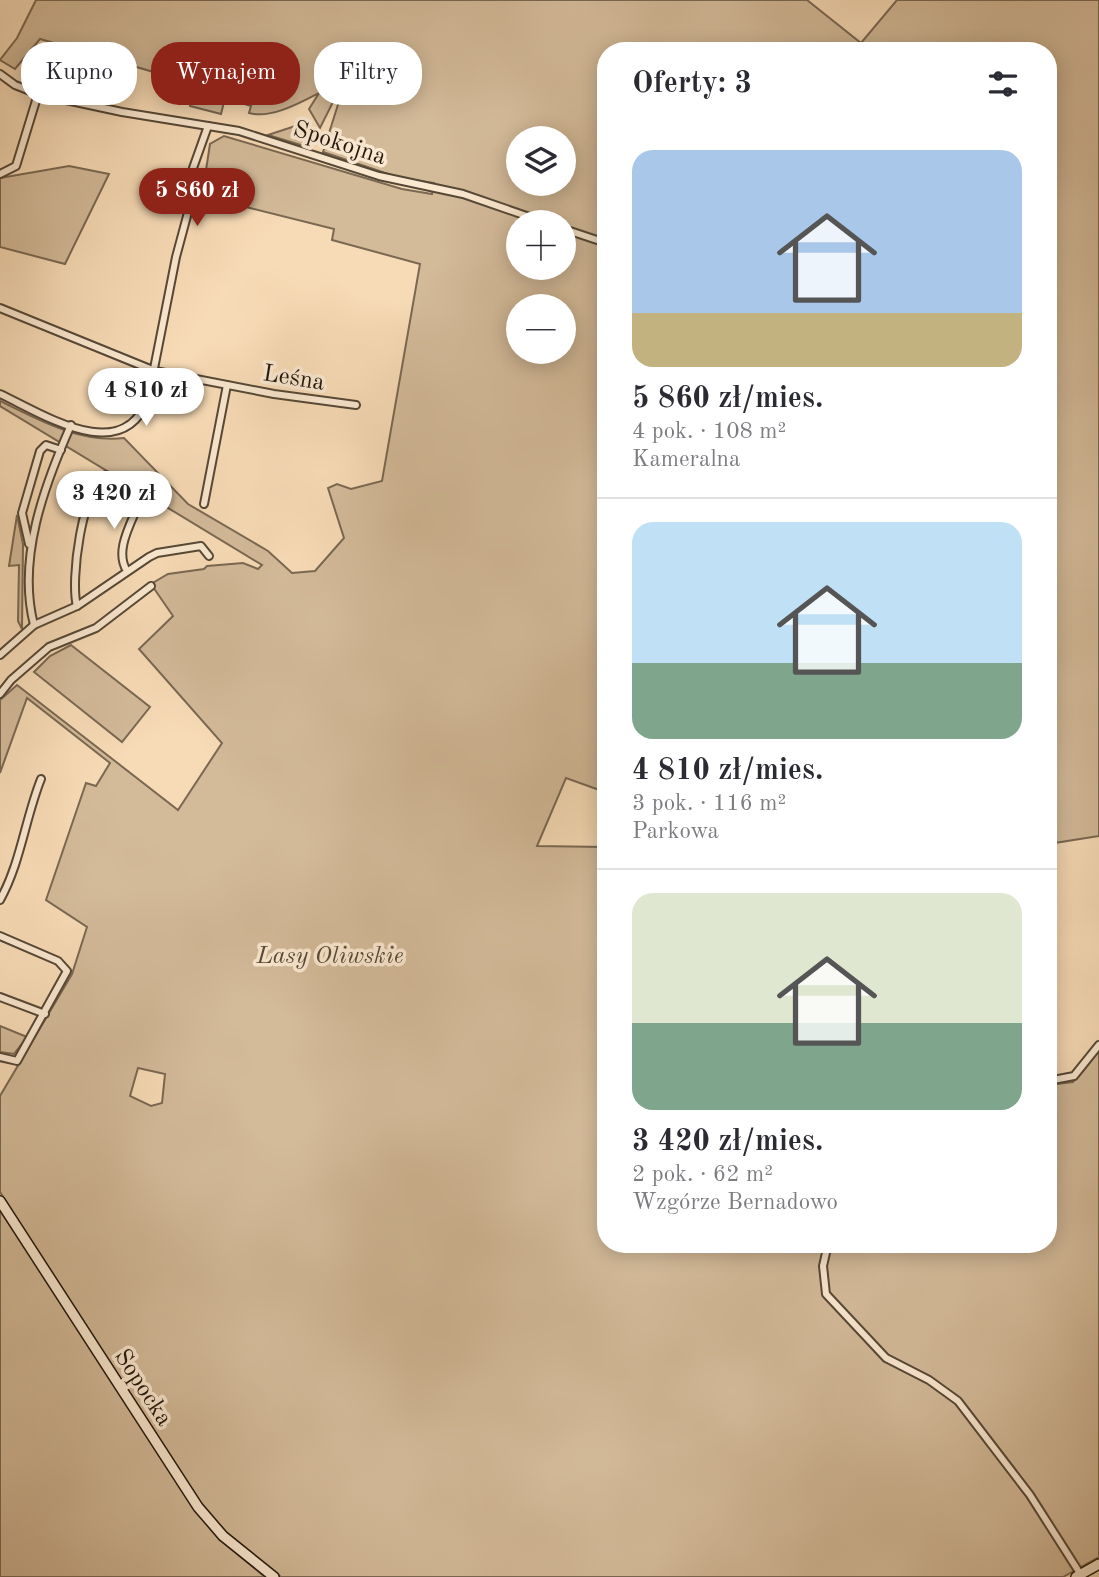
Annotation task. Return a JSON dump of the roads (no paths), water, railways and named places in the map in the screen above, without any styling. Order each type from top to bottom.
[{"type":"main road","name":"Sopocka","points":[[0,1201],[198,1507],[223,1536],[274,1577]]},
{"type":"main road","points":[[1078,1576],[1099,1564]]},
{"type":"street","name":"Spokojna","points":[[0,74],[21,87]]},
{"type":"street","points":[[0,174],[16,166],[35,105]]},
{"type":"street","name":"Spokojna","points":[[89,105],[239,131],[379,176],[444,189],[508,210]]},
{"type":"street","points":[[0,394],[101,435],[128,426],[146,406],[178,246],[194,190],[193,168],[208,126]]},
{"type":"street","points":[[576,233],[597,240]]},
{"type":"street","name":"Leśna","points":[[0,308],[155,371],[356,405]]},
{"type":"street","name":"Leśna","points":[[204,504],[227,385]]},
{"type":"street","points":[[30,545],[71,425]]},
{"type":"street","points":[[34,625],[30,607],[30,545],[22,513],[40,451],[46,445],[61,450]]},
{"type":"street","points":[[77,606],[75,566],[80,535],[98,481],[106,475],[130,489],[138,503],[121,552],[121,562],[127,571]]},
{"type":"street","points":[[0,655],[34,625],[77,606],[157,552],[194,545],[201,547],[209,556]]},
{"type":"street","points":[[0,694],[11,680],[49,647],[86,633],[151,586]]},
{"type":"street","points":[[0,900],[15,870],[24,827],[41,779]]},
{"type":"street","points":[[0,936],[66,967],[66,978],[17,1061],[0,1057]]},
{"type":"street","points":[[0,997],[45,1014]]},
{"type":"street","points":[[1057,1080],[1074,1076],[1099,1045]]},
{"type":"street","points":[[826,1253],[823,1266],[826,1294],[886,1358],[929,1380],[958,1401],[1030,1494],[1078,1576]]},
{"type":"park label","name":"Lasy Oliwskie","points":[[330,955]]}]
